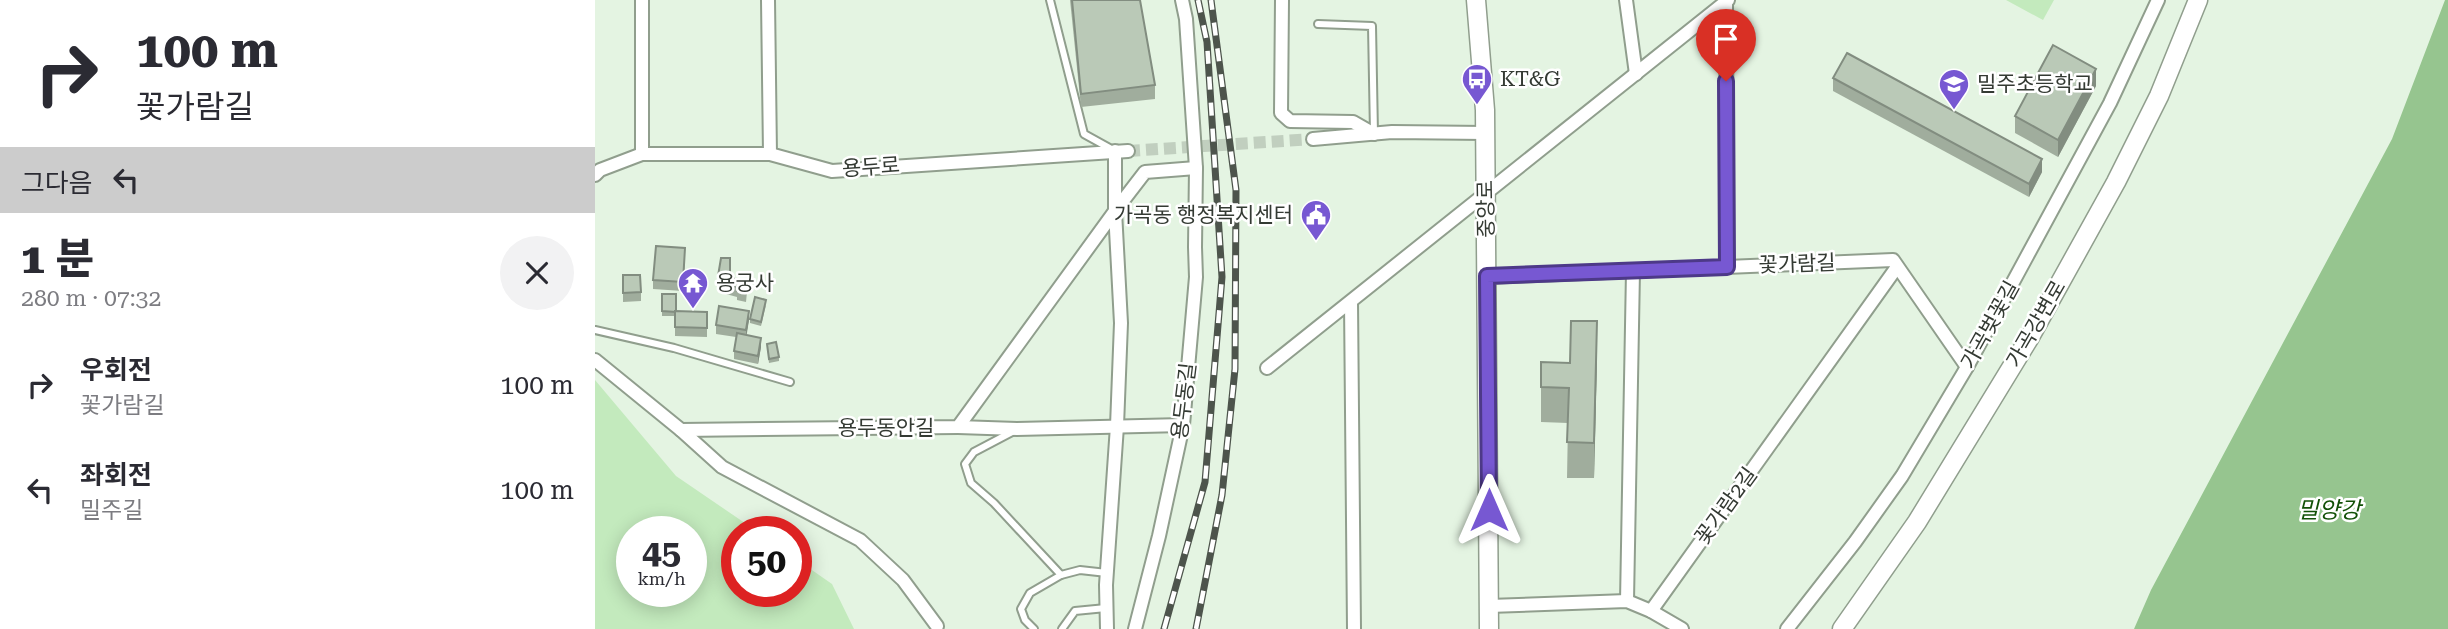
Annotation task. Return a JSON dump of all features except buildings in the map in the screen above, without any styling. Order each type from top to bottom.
[{"type":"main road","name":"중앙로","points":[[1476,0],[1486,133],[1489,629]]},
{"type":"main road","name":"가곡강변로","points":[[1842,629],[1917,522],[2030,337],[2116,182],[2159,96],[2198,0]]},
{"type":"street","points":[[595,175],[600,170],[642,154],[642,0]]},
{"type":"street","points":[[768,0],[769,154]]},
{"type":"street","name":"용두동길","points":[[1135,629],[1183,425],[1196,277],[1196,168],[1187,19],[1182,0]]},
{"type":"street","points":[[1282,0],[1281,113],[1290,121],[1353,122],[1374,134]]},
{"type":"street","points":[[1626,0],[1636,74]]},
{"type":"street","name":"가곡벚꽃길","points":[[1787,629],[1902,476],[1967,367],[2110,103],[2158,0]]},
{"type":"street","points":[[1267,368],[1727,1]]},
{"type":"street","points":[[1727,1],[1727,267]]},
{"type":"street","points":[[1313,139],[1374,134],[1486,133]]},
{"type":"street","points":[[1107,629],[1107,573],[1121,323],[1115,211],[1121,151]]},
{"type":"street","name":"용두로","points":[[642,154],[769,154],[832,170],[1121,151]]},
{"type":"street","points":[[1115,211],[1145,172],[1196,168]]},
{"type":"street","name":"용두동안길","points":[[681,430],[958,427],[1115,211]]},
{"type":"street","name":"꽃가람길","points":[[1487,276],[1893,260],[1897,267]]},
{"type":"street","points":[[1897,267],[1967,367]]},
{"type":"street","name":"꽃가람2길","points":[[1651,611],[1897,267]]},
{"type":"street","points":[[1627,601],[1633,271]]},
{"type":"street","points":[[1351,302],[1354,629]]},
{"type":"street","points":[[595,360],[722,467],[860,540],[903,580],[937,626]]},
{"type":"street","points":[[958,427],[1017,429],[1183,425]]},
{"type":"street","points":[[1489,606],[1627,601],[1682,629]]},
{"type":"lane","points":[[1050,0],[1084,134],[1121,151]]},
{"type":"lane","points":[[1318,24],[1372,26],[1374,134]]},
{"type":"lane","points":[[595,330],[674,348],[790,382]]},
{"type":"lane","points":[[1017,429],[974,452],[965,464],[971,483],[994,503],[1061,575]]},
{"type":"lane","points":[[1034,629],[1025,620],[1021,609],[1030,593],[1061,575],[1080,570],[1107,573]]},
{"type":"lane","points":[[1062,629],[1075,611],[1107,608]]},
{"type":"shaded area","points":[[2006,0],[2054,0],[2043,20]]},
{"type":"shaded area","points":[[595,380],[676,476],[735,516],[721,516],[721,607],[812,607],[812,570],[832,584],[854,629],[595,629]]},
{"type":"water","name":"밀양강","points":[[2445,0],[2448,0],[2448,629],[2134,629],[2151,590],[2392,139]]},
{"type":"tunnel","points":[[1128,151],[1313,139]]},
{"type":"railway","points":[[1164,629],[1205,482],[1222,277],[1207,42],[1198,0]]},
{"type":"railway","points":[[1196,629],[1222,495],[1235,369],[1236,190],[1211,0]]},
{"type":"place","name":"KT&G","points":[[1477,106]]},
{"type":"place","name":"밀주초등학교","points":[[1954,111]]},
{"type":"place","name":"가곡동 행정복지센터","points":[[1316,242]]},
{"type":"place","name":"용궁사","points":[[693,310]]},
{"type":"route","points":[[1489,510],[1487,276],[1727,267],[1726,81]]}]
